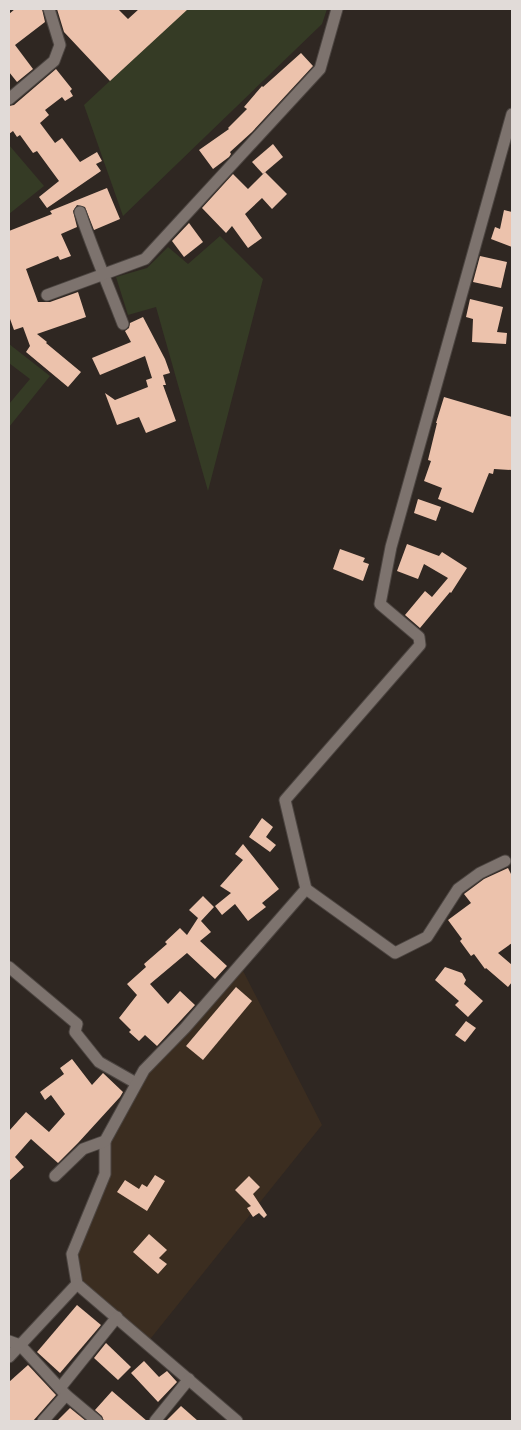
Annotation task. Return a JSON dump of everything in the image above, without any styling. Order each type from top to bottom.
[{"type":"street","points":[[9,99],[54,61],[60,45],[49,9]]},
{"type":"street","points":[[47,295],[145,259],[320,69],[337,9]]},
{"type":"street","points":[[506,860],[480,873],[458,889],[426,937],[395,954],[306,889],[285,800],[420,645],[419,637],[380,604],[391,548],[512,114]]},
{"type":"street","points":[[80,212],[94,255],[101,265],[123,324]]},
{"type":"street","points":[[237,1421],[118,1317],[77,1284],[72,1254],[105,1174],[105,1141],[144,1070],[185,1028],[306,889]]},
{"type":"street","points":[[9,968],[76,1024],[75,1032],[99,1062],[136,1083]]},
{"type":"street","points":[[55,1176],[83,1149],[105,1141]]},
{"type":"street","points":[[9,1357],[77,1284]]},
{"type":"street","points":[[43,1421],[118,1317]]},
{"type":"street","points":[[9,1342],[20,1345],[63,1391],[97,1421]]},
{"type":"street","points":[[155,1421],[189,1379]]},
{"type":"shaded area","points":[[240,965],[322,1125],[147,1343],[77,1284],[72,1254],[105,1174],[105,1141],[128,1096]]},
{"type":"green space","points":[[187,9],[327,9],[322,24],[123,216],[84,105]]},
{"type":"green space","points":[[9,145],[44,186],[9,214]]},
{"type":"green space","points":[[220,236],[263,279],[208,491],[156,307],[128,315],[116,277],[147,268],[168,247],[188,264]]},
{"type":"green space","points":[[9,344],[50,376],[9,427],[9,404],[30,379],[9,363]]},
{"type":"building","points":[[15,9],[42,9],[45,22],[15,45],[33,69],[17,82],[9,72],[9,14]]},
{"type":"building","points":[[57,9],[118,9],[128,19],[139,9],[188,9],[110,81],[64,32]]},
{"type":"building","points":[[301,53],[313,66],[252,132],[230,152],[229,157],[213,169],[199,150],[229,129],[247,109],[244,107],[262,86]]},
{"type":"building","points":[[56,69],[72,89],[70,91],[73,96],[65,101],[62,97],[45,110],[49,115],[40,123],[55,143],[62,138],[80,162],[97,152],[102,161],[96,164],[101,171],[47,208],[39,197],[59,181],[37,151],[33,153],[20,135],[17,137],[13,131],[9,134],[9,106],[14,105]]},
{"type":"building","points":[[273,144],[283,157],[263,174],[252,162]]},
{"type":"building","points":[[265,172],[287,194],[272,209],[262,198],[245,214],[262,238],[248,248],[232,226],[226,233],[202,208],[233,174],[248,189]]},
{"type":"building","points":[[107,188],[120,219],[94,230],[85,207],[77,205],[73,211],[77,227],[61,234],[71,256],[60,260],[58,256],[26,269],[38,302],[50,302],[78,292],[86,317],[37,334],[81,372],[68,387],[26,352],[30,346],[23,327],[14,330],[9,316],[9,231],[52,214],[50,211]]},
{"type":"building","points":[[504,210],[512,212],[512,247],[491,239],[495,227],[500,229]]},
{"type":"building","points":[[189,223],[203,242],[184,257],[172,241]]},
{"type":"building","points":[[480,256],[507,262],[501,288],[473,282]]},
{"type":"building","points":[[470,299],[503,307],[497,332],[507,333],[506,344],[472,342],[473,319],[466,317]]},
{"type":"building","points":[[143,317],[165,359],[170,373],[163,375],[166,385],[163,385],[176,421],[146,433],[139,417],[117,425],[105,393],[115,400],[148,387],[146,380],[152,378],[145,356],[100,375],[92,358],[131,342],[125,331],[129,328],[130,323]]},
{"type":"building","points":[[444,397],[512,417],[512,470],[494,469],[493,474],[489,473],[473,513],[438,499],[442,488],[424,481],[431,461],[428,460]]},
{"type":"building","points":[[418,499],[441,507],[436,521],[414,513]]},
{"type":"building","points":[[407,544],[439,556],[442,552],[467,568],[451,593],[420,628],[405,615],[425,591],[432,597],[448,578],[424,564],[418,579],[397,571]]},
{"type":"building","points":[[340,549],[365,558],[363,562],[369,564],[363,581],[333,569]]},
{"type":"building","points":[[262,818],[273,827],[266,837],[276,845],[270,852],[249,837]]},
{"type":"building","points":[[243,844],[279,889],[262,903],[266,907],[248,921],[235,904],[222,915],[215,906],[231,893],[220,886],[243,860],[235,854]]},
{"type":"building","points":[[508,868],[512,876],[512,943],[498,953],[512,965],[512,982],[508,987],[485,969],[474,954],[471,956],[460,941],[462,939],[448,920],[471,903],[464,894],[484,879]]},
{"type":"building","points":[[203,896],[214,907],[201,921],[211,932],[200,941],[227,966],[215,979],[187,953],[150,984],[168,1004],[180,991],[195,1005],[157,1046],[145,1035],[139,1041],[129,1032],[131,1030],[119,1018],[137,995],[127,984],[146,967],[144,964],[167,944],[165,942],[180,928],[187,935],[198,918],[189,910]]},
{"type":"building","points":[[445,967],[462,973],[466,980],[464,984],[483,1001],[468,1017],[455,1005],[459,1001],[435,980]]},
{"type":"building","points":[[236,987],[252,1001],[203,1060],[186,1046]]},
{"type":"building","points":[[466,1021],[476,1028],[465,1042],[455,1035]]},
{"type":"building","points":[[72,1059],[92,1085],[103,1073],[123,1092],[58,1163],[31,1139],[15,1157],[24,1167],[9,1181],[9,1131],[26,1112],[49,1132],[65,1114],[51,1095],[45,1100],[40,1092],[64,1074],[60,1068]]},
{"type":"building","points":[[155,1175],[165,1181],[147,1211],[117,1192],[125,1180],[139,1189],[142,1184],[147,1187]]},
{"type":"building","points":[[249,1176],[260,1187],[253,1194],[267,1215],[264,1218],[259,1213],[253,1217],[247,1208],[251,1206],[235,1190]]},
{"type":"building","points":[[149,1234],[167,1250],[159,1258],[167,1264],[158,1274],[133,1252]]},
{"type":"building","points":[[77,1305],[101,1325],[60,1373],[37,1352]]},
{"type":"building","points":[[106,1343],[131,1367],[118,1380],[94,1358]]},
{"type":"building","points":[[144,1361],[159,1377],[167,1371],[177,1382],[158,1402],[131,1373]]},
{"type":"building","points":[[28,1365],[56,1395],[33,1421],[9,1421],[9,1382]]},
{"type":"building","points":[[112,1391],[147,1421],[104,1421],[102,1416],[95,1410]]},
{"type":"building","points":[[181,1406],[198,1421],[166,1421]]},
{"type":"building","points":[[70,1408],[86,1421],[57,1421]]}]
